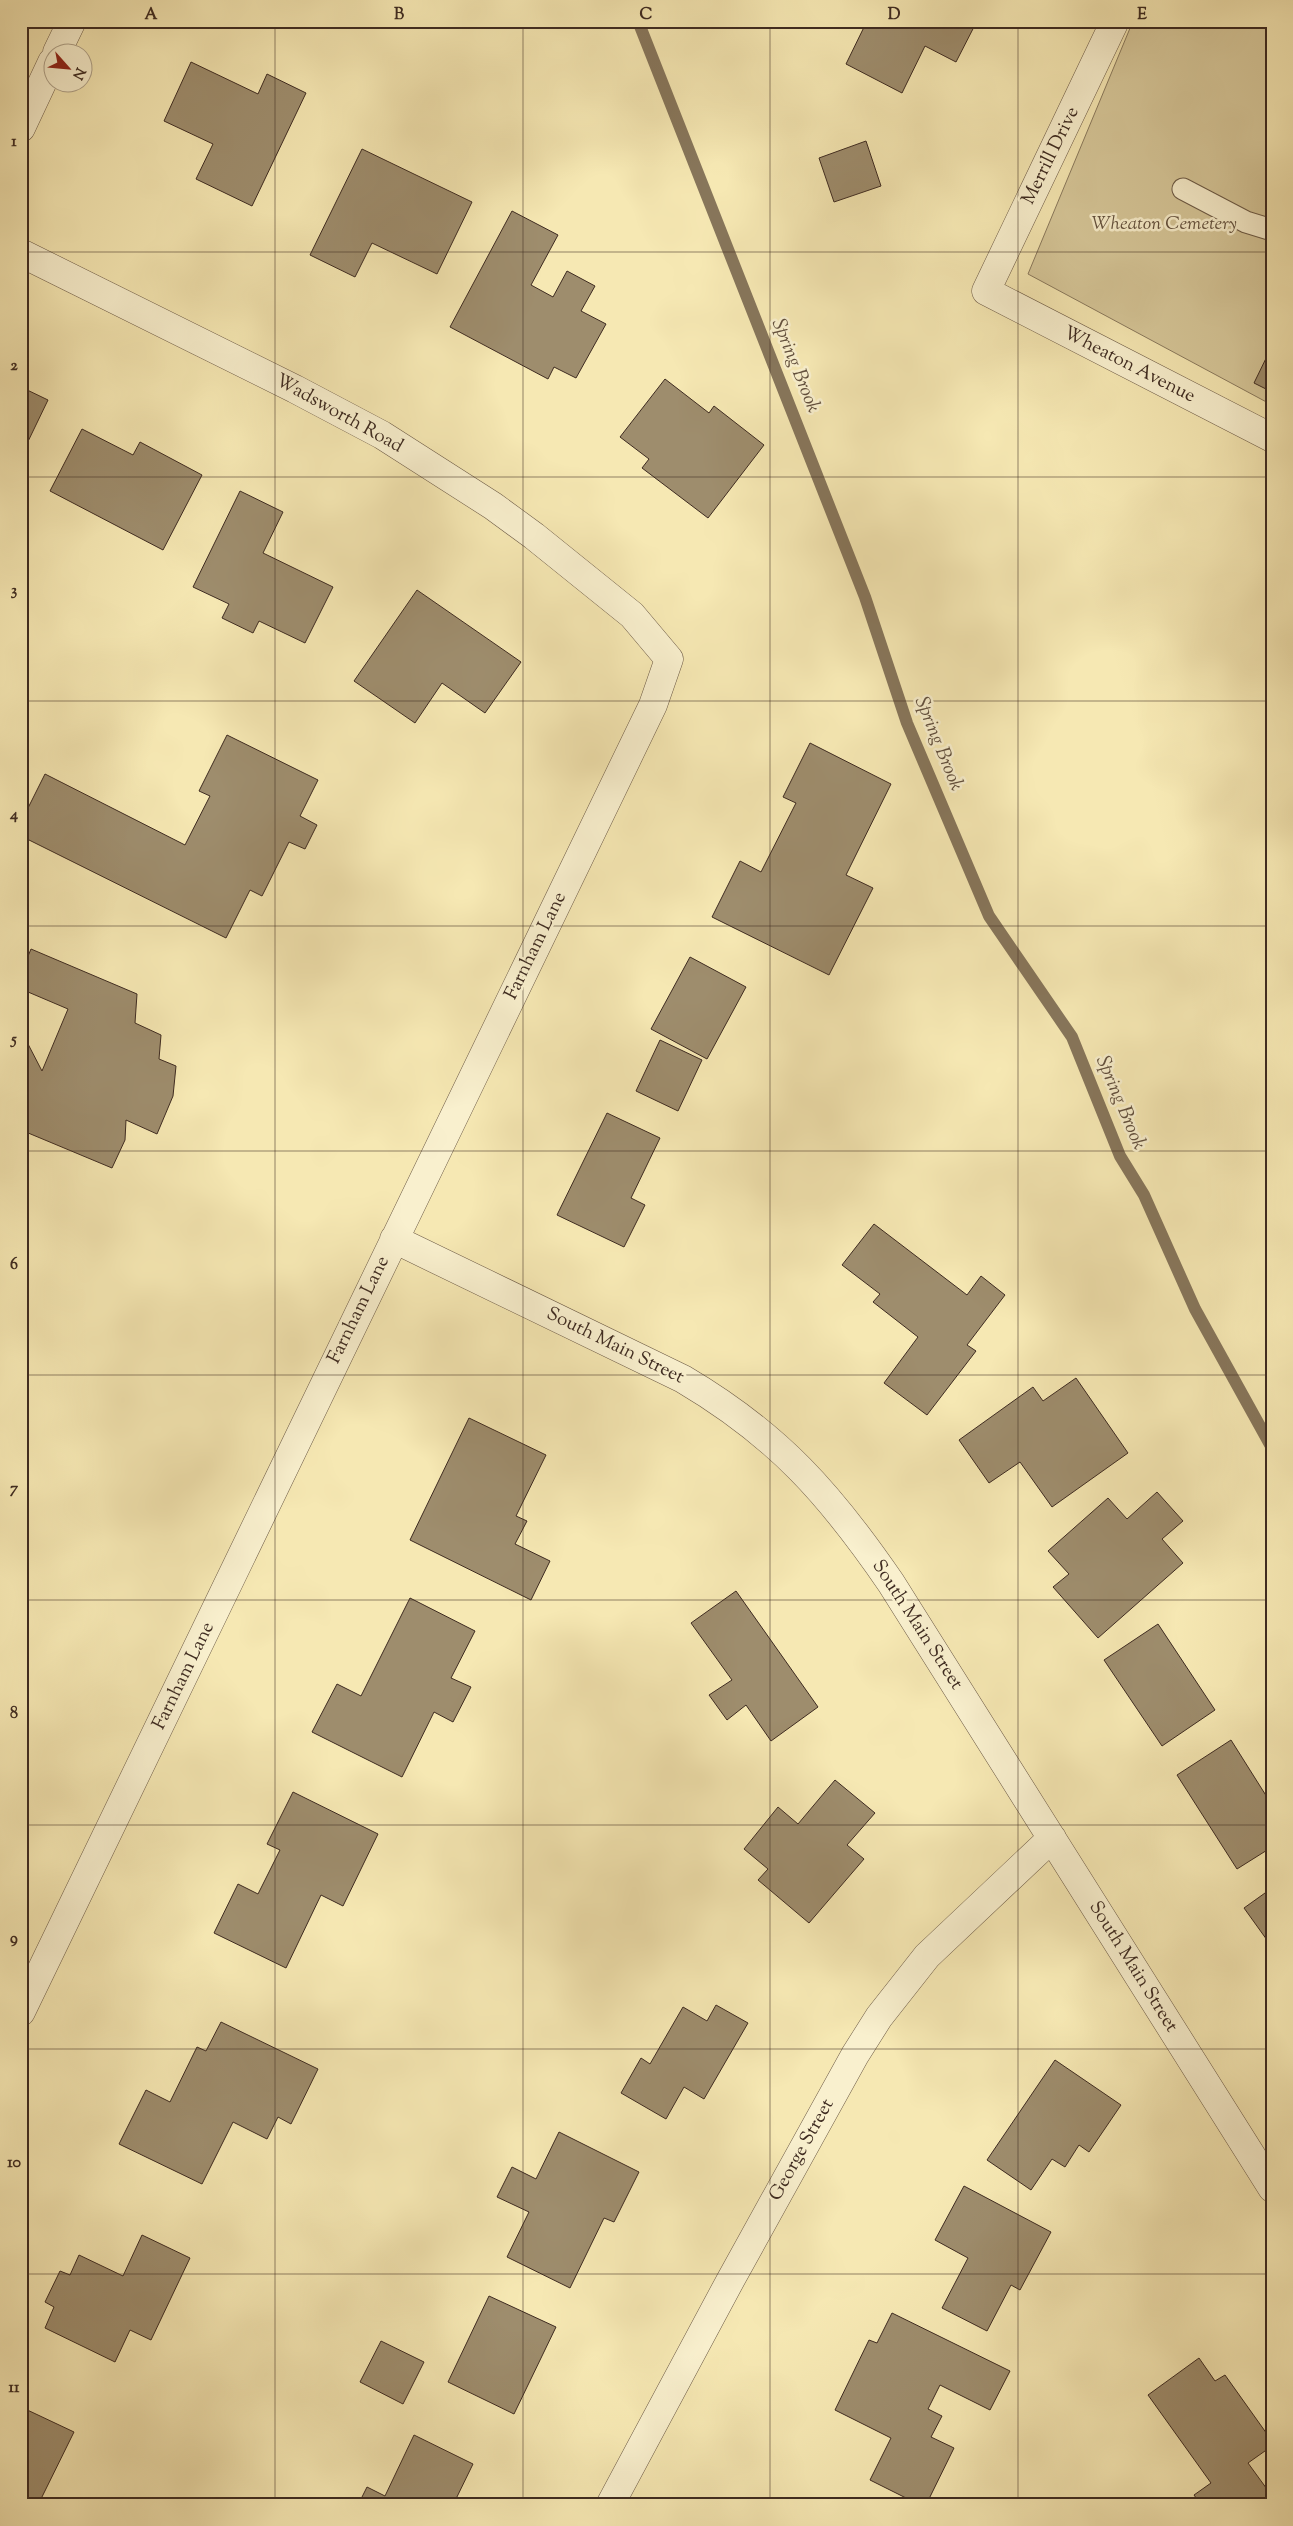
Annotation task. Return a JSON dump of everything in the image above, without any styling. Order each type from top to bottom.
[{"type":"street","points":[[62,42],[72,21]]},
{"type":"street","name":"Merrill Drive","points":[[986,291],[1115,21]]},
{"type":"street","points":[[21,128],[42,83]]},
{"type":"street","name":"Wadsworth Road","points":[[21,253],[295,389],[382,435],[493,506],[534,536],[632,616]]},
{"type":"street","name":"Wheaton Avenue","points":[[986,291],[1272,438]]},
{"type":"street","name":"Farnham Lane","points":[[21,2012],[653,704],[669,659],[632,616]]},
{"type":"street","name":"South Main Street","points":[[394,1239],[684,1379],[724,1403],[774,1442],[818,1485],[853,1527],[891,1583],[1272,2188]]},
{"type":"street","name":"George Street","points":[[610,2505],[730,2281],[855,2056],[879,2017],[927,1956],[1052,1838]]},
{"type":"lane","points":[[1183,189],[1246,222],[1272,230]]},
{"type":"green space","name":"Wheaton Cemetery","points":[[1133,21],[1272,21],[1272,405],[1028,274]]},
{"type":"building","points":[[867,21],[977,21],[956,62],[925,46],[902,93],[846,64]]},
{"type":"building","points":[[191,62],[258,94],[267,74],[306,93],[252,206],[196,179],[213,144],[164,121]]},
{"type":"building","points":[[866,141],[881,186],[834,202],[819,158]]},
{"type":"building","points":[[362,149],[472,202],[437,274],[372,243],[355,277],[310,255]]},
{"type":"building","points":[[512,211],[558,235],[531,285],[553,297],[567,271],[595,286],[581,311],[606,324],[576,378],[554,367],[548,379],[450,327]]},
{"type":"building","points":[[1272,346],[1272,392],[1254,383]]},
{"type":"building","points":[[665,379],[709,413],[714,406],[764,445],[708,518],[642,468],[649,459],[620,437]]},
{"type":"building","points":[[21,387],[48,400],[21,456]]},
{"type":"building","points":[[82,429],[133,455],[140,442],[202,475],[163,550],[50,491]]},
{"type":"building","points":[[240,491],[283,512],[263,553],[333,587],[305,643],[259,621],[253,633],[222,618],[229,604],[193,587]]},
{"type":"building","points":[[417,590],[521,662],[485,713],[442,683],[415,723],[354,681]]},
{"type":"building","points":[[227,735],[318,780],[300,816],[317,825],[305,849],[289,842],[262,896],[250,890],[226,938],[21,836],[21,822],[45,774],[185,845],[210,796],[199,791]]},
{"type":"building","points":[[810,743],[891,784],[846,875],[873,888],[829,975],[712,917],[740,861],[761,872],[796,803],[783,797]]},
{"type":"building","points":[[31,949],[137,994],[135,1023],[161,1035],[159,1059],[176,1066],[173,1096],[157,1134],[126,1120],[125,1140],[112,1168],[21,1130],[21,1041],[28,1044],[42,1071],[68,1009],[21,989],[21,973]]},
{"type":"building","points":[[690,957],[746,987],[707,1059],[651,1029]]},
{"type":"building","points":[[660,1040],[702,1060],[678,1111],[636,1091]]},
{"type":"building","points":[[607,1113],[660,1138],[631,1198],[645,1205],[624,1247],[557,1215]]},
{"type":"building","points":[[874,1224],[967,1295],[981,1276],[1005,1295],[967,1345],[976,1351],[927,1415],[884,1383],[918,1337],[873,1302],[880,1294],[842,1265]]},
{"type":"building","points":[[1076,1378],[1128,1453],[1052,1507],[1020,1462],[989,1483],[959,1440],[1033,1387],[1043,1401]]},
{"type":"building","points":[[469,1418],[546,1455],[516,1516],[527,1521],[515,1544],[550,1561],[531,1600],[410,1540]]},
{"type":"building","points":[[1157,1492],[1183,1521],[1162,1539],[1183,1563],[1098,1638],[1053,1587],[1069,1574],[1048,1551],[1108,1498],[1127,1519]]},
{"type":"building","points":[[736,1591],[818,1707],[771,1741],[746,1705],[727,1720],[709,1695],[732,1680],[691,1623]]},
{"type":"building","points":[[410,1598],[475,1631],[451,1678],[471,1687],[453,1722],[434,1712],[402,1777],[312,1732],[337,1684],[361,1696]]},
{"type":"building","points":[[1158,1624],[1215,1710],[1162,1746],[1104,1660]]},
{"type":"building","points":[[1231,1740],[1272,1805],[1272,1847],[1237,1869],[1177,1775]]},
{"type":"building","points":[[835,1780],[875,1813],[847,1845],[864,1859],[809,1923],[758,1880],[768,1869],[744,1849],[778,1807],[798,1824]]},
{"type":"building","points":[[293,1792],[378,1834],[343,1906],[321,1895],[286,1968],[214,1933],[238,1884],[258,1894],[280,1850],[267,1844]]},
{"type":"building","points":[[1272,1888],[1272,1947],[1244,1908]]},
{"type":"building","points":[[716,2005],[748,2023],[704,2099],[684,2087],[666,2119],[621,2093],[641,2058],[650,2064],[683,2007],[707,2021]]},
{"type":"building","points":[[221,2022],[318,2069],[291,2124],[278,2117],[267,2139],[233,2122],[202,2184],[119,2144],[146,2090],[170,2102],[197,2047],[206,2051]]},
{"type":"building","points":[[1055,2060],[1121,2105],[1089,2152],[1079,2145],[1065,2167],[1052,2159],[1031,2190],[987,2160]]},
{"type":"building","points":[[559,2132],[639,2172],[614,2222],[604,2218],[570,2288],[507,2257],[529,2212],[497,2197],[512,2167],[536,2179]]},
{"type":"building","points":[[964,2186],[1051,2232],[1020,2290],[1011,2285],[987,2331],[942,2308],[968,2258],[935,2240]]},
{"type":"building","points":[[142,2235],[190,2258],[151,2340],[130,2330],[115,2362],[45,2328],[54,2307],[45,2302],[60,2271],[70,2275],[79,2255],[123,2276]]},
{"type":"building","points":[[489,2296],[556,2327],[514,2414],[448,2382]]},
{"type":"building","points":[[892,2313],[1010,2371],[990,2410],[940,2385],[928,2409],[942,2416],[931,2437],[954,2448],[926,2505],[920,2505],[870,2480],[891,2438],[835,2410],[869,2340],[877,2343]]},
{"type":"building","points":[[381,2341],[424,2362],[403,2404],[360,2382]]},
{"type":"building","points":[[1199,2358],[1215,2381],[1225,2375],[1272,2441],[1272,2446],[1248,2463],[1272,2496],[1260,2505],[1201,2505],[1194,2495],[1211,2483],[1148,2395]]},
{"type":"building","points":[[21,2407],[74,2432],[38,2505],[21,2505]]},
{"type":"building","points":[[414,2435],[473,2464],[453,2505],[358,2505],[367,2487],[385,2496]]},
{"type":"waterway","name":"Spring Brook","points":[[638,21],[865,597],[907,723],[989,916],[1072,1037],[1120,1156],[1144,1195],[1195,1309],[1272,1448]]}]
